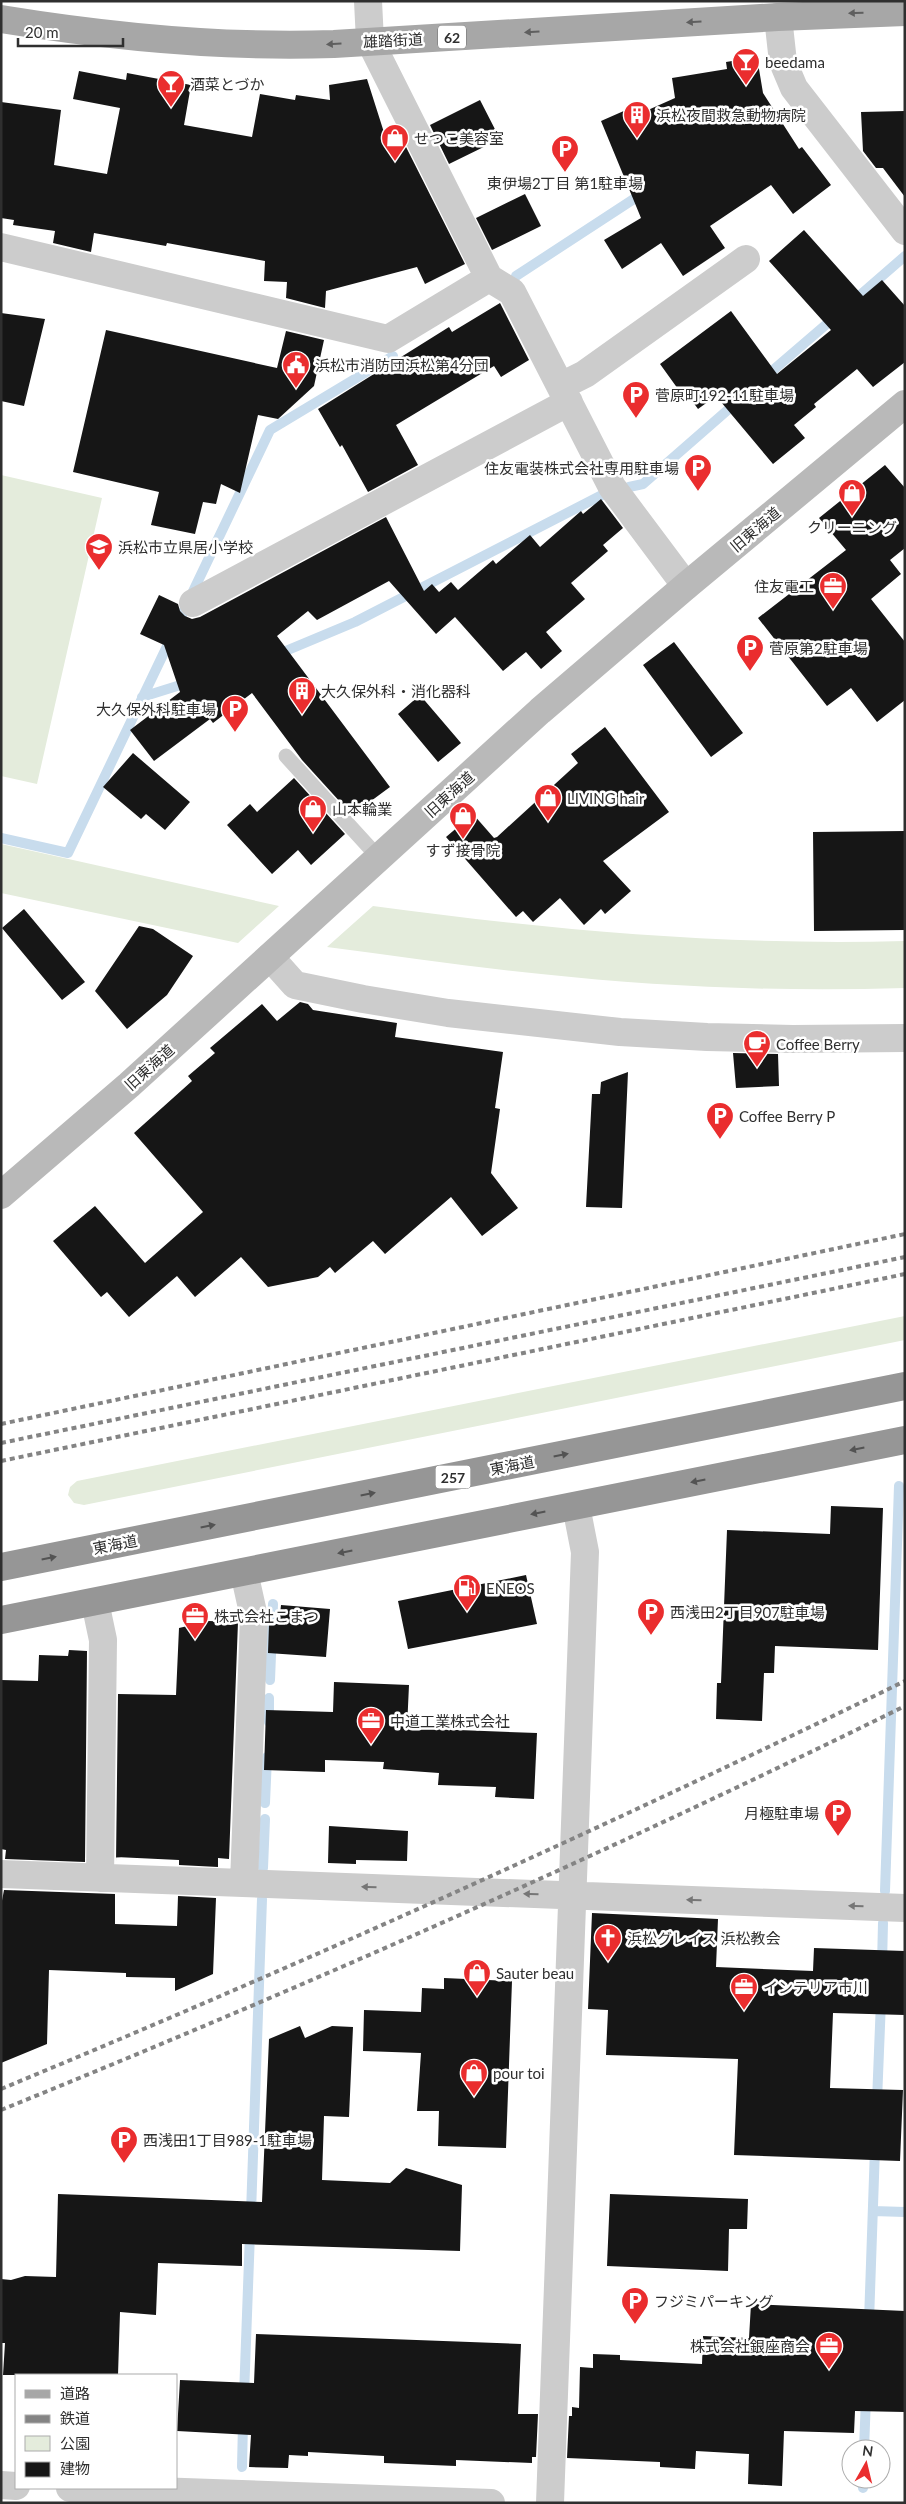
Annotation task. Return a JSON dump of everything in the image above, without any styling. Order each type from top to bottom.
[{"type":"highway","name":"東海道","points":[[1,1567],[905,1386]]},
{"type":"highway","points":[[1,1620],[905,1440]]},
{"type":"main road","name":"雄踏街道","points":[[1,19],[106,35],[212,44],[264,46],[778,17],[905,12]]},
{"type":"street","points":[[368,1],[370,41],[490,278],[512,292],[612,487],[686,586]]},
{"type":"street","points":[[778,17],[783,62],[794,88],[905,231]]},
{"type":"street","points":[[1,247],[388,339],[490,278]]},
{"type":"street","points":[[193,603],[565,394],[585,374],[746,259]]},
{"type":"street","name":"旧東海道","points":[[1,1195],[129,1085],[540,711],[686,586],[905,404]]},
{"type":"street","points":[[270,957],[295,985],[363,1000],[467,1015],[620,1032],[707,1037],[793,1039],[905,1038]]},
{"type":"street","points":[[550,2503],[585,1552],[576,1506]]},
{"type":"street","points":[[244,1572],[254,1617],[244,1883]]},
{"type":"street","points":[[95,1602],[103,1640],[100,1878]]},
{"type":"street","points":[[1,1874],[905,1908]]},
{"type":"street","points":[[1,2485],[15,2486]]},
{"type":"street","points":[[98,2489],[491,2503]]},
{"type":"lane","points":[[286,756],[379,858]]},
{"type":"green space","points":[[1,475],[102,498],[37,784],[1,776]]},
{"type":"green space","points":[[1,844],[279,906],[238,943],[1,893]]},
{"type":"green space","points":[[373,906],[439,915],[638,934],[771,941],[905,941],[905,988],[768,989],[632,982],[461,965],[327,947]]},
{"type":"green space","points":[[905,1316],[905,1340],[84,1505],[74,1503],[68,1495],[70,1487],[77,1481]]},
{"type":"building","points":[[757,57],[763,93],[799,149],[802,147],[831,185],[793,214],[771,185],[710,226],[725,248],[683,276],[661,243],[622,269],[604,240],[641,218],[601,121],[626,110],[630,118],[675,98],[672,78],[727,69],[726,62]]},
{"type":"building","points":[[79,71],[126,80],[127,73],[191,85],[184,125],[252,137],[260,94],[295,100],[296,95],[330,100],[329,85],[367,79],[388,145],[402,139],[465,264],[425,284],[417,267],[326,291],[325,308],[286,298],[287,282],[264,281],[265,261],[167,243],[166,246],[94,233],[91,252],[53,243],[55,231],[13,225],[14,220],[1,218],[1,102],[61,110],[54,165],[107,174],[120,108],[73,99]]},
{"type":"building","points":[[480,100],[500,139],[449,164],[430,125]]},
{"type":"building","points":[[905,111],[905,197],[883,168],[876,168],[863,151],[861,112]]},
{"type":"building","points":[[525,194],[541,226],[492,250],[476,218]]},
{"type":"building","points":[[804,230],[863,296],[882,280],[905,306],[905,362],[873,387],[857,369],[814,404],[816,407],[794,425],[805,438],[773,464],[716,396],[698,409],[682,387],[678,389],[660,364],[731,311],[777,374],[831,330],[769,261]]},
{"type":"building","points":[[500,303],[529,360],[501,377],[494,366],[396,425],[418,465],[368,492],[342,445],[340,447],[318,409],[449,327],[452,332]]},
{"type":"building","points":[[1,313],[45,319],[24,406],[1,401]]},
{"type":"building","points":[[106,330],[277,368],[286,331],[324,340],[314,386],[278,419],[258,415],[240,493],[221,484],[216,504],[203,502],[195,534],[151,525],[159,492],[73,472]]},
{"type":"building","points":[[885,465],[905,488],[905,548],[890,560],[901,574],[871,599],[905,642],[905,700],[877,722],[851,688],[827,706],[758,618],[846,550],[819,518]]},
{"type":"building","points":[[601,499],[623,528],[603,545],[608,551],[571,583],[585,599],[546,632],[562,651],[541,669],[526,652],[503,671],[455,617],[436,634],[389,581],[317,620],[308,611],[277,636],[390,787],[352,815],[302,760],[252,693],[213,723],[210,719],[154,761],[130,730],[180,692],[164,645],[140,634],[159,595],[178,604],[180,611],[185,616],[192,619],[200,617],[386,517],[424,591],[432,584],[439,592],[451,582],[458,590],[493,560],[496,564],[530,535],[540,547],[581,511],[583,514]]},
{"type":"building","points":[[674,642],[743,733],[711,757],[643,665]]},
{"type":"building","points":[[420,695],[461,743],[438,762],[398,714]]},
{"type":"building","points":[[605,727],[669,812],[603,861],[631,891],[605,914],[601,909],[584,925],[560,898],[533,922],[523,911],[516,917],[446,837],[473,814],[494,838],[497,837],[578,763],[571,754]]},
{"type":"building","points":[[133,753],[190,802],[165,830],[146,814],[141,819],[103,787]]},
{"type":"building","points":[[294,778],[345,834],[311,865],[298,850],[272,874],[227,825],[250,804],[257,812]]},
{"type":"building","points":[[905,831],[905,930],[814,931],[813,832]]},
{"type":"building","points":[[24,909],[85,982],[62,1000],[2,928]]},
{"type":"building","points":[[139,926],[153,929],[193,956],[167,995],[127,1029],[95,991]]},
{"type":"building","points":[[300,1002],[308,1004],[313,1010],[397,1023],[395,1037],[503,1052],[495,1108],[500,1109],[491,1173],[518,1208],[482,1236],[451,1197],[385,1254],[373,1241],[335,1273],[330,1267],[318,1277],[268,1287],[241,1257],[195,1297],[177,1276],[129,1317],[107,1292],[101,1297],[53,1241],[95,1206],[145,1263],[203,1212],[134,1133],[192,1081],[188,1076],[215,1053],[210,1048],[262,1004],[277,1021]]},
{"type":"building","points":[[733,1053],[778,1054],[779,1086],[736,1088]]},
{"type":"building","points":[[628,1072],[622,1208],[586,1207],[592,1094],[600,1094],[601,1082]]},
{"type":"building","points":[[831,1506],[883,1508],[878,1650],[775,1646],[774,1673],[764,1673],[762,1721],[716,1719],[717,1683],[721,1683],[727,1530],[830,1534]]},
{"type":"building","points":[[526,1575],[537,1624],[408,1649],[398,1601]]},
{"type":"building","points":[[281,1605],[330,1609],[326,1657],[268,1653],[269,1624],[279,1624]]},
{"type":"building","points":[[209,1621],[238,1622],[229,1859],[218,1858],[218,1867],[179,1865],[179,1860],[116,1857],[118,1694],[176,1695],[179,1628]]},
{"type":"building","points":[[69,1650],[87,1651],[85,1862],[5,1859],[6,1850],[1,1849],[1,1680],[38,1681],[39,1655],[68,1656]]},
{"type":"building","points":[[334,1682],[409,1685],[407,1728],[537,1733],[534,1799],[495,1797],[496,1787],[438,1785],[439,1773],[383,1769],[384,1762],[325,1760],[325,1772],[264,1770],[266,1710],[333,1712]]},
{"type":"building","points":[[329,1826],[408,1831],[407,1861],[356,1860],[356,1864],[328,1863]]},
{"type":"building","points":[[4,1890],[115,1894],[115,1924],[177,1926],[178,1896],[216,1898],[213,1974],[175,1991],[175,1978],[126,1977],[126,1973],[49,1970],[47,2044],[1,2063],[1,1906]]},
{"type":"building","points":[[592,1913],[718,1919],[716,1967],[813,1971],[814,1948],[905,1951],[905,2015],[833,2013],[830,2088],[903,2090],[900,2161],[734,2155],[738,2059],[606,2055],[608,2010],[588,2009]]},
{"type":"building","points":[[444,1978],[512,1981],[506,2148],[438,2146],[439,2111],[417,2111],[421,2053],[363,2051],[364,2010],[421,2012],[422,1988],[444,1989]]},
{"type":"building","points":[[300,2026],[305,2038],[332,2026],[353,2027],[349,2117],[324,2116],[322,2180],[390,2183],[406,2168],[462,2185],[460,2251],[242,2244],[242,2266],[158,2263],[156,2315],[120,2312],[118,2374],[3,2375],[5,2343],[1,2343],[1,2279],[11,2280],[25,2276],[56,2277],[58,2194],[262,2202],[269,2039]]},
{"type":"building","points":[[610,2194],[748,2199],[747,2229],[729,2229],[728,2271],[607,2266]]},
{"type":"building","points":[[751,2304],[905,2311],[905,2412],[855,2411],[854,2433],[784,2431],[782,2486],[748,2484],[749,2454],[696,2451],[695,2469],[660,2467],[660,2462],[567,2458],[569,2416],[572,2416],[572,2407],[579,2408],[580,2367],[593,2368],[593,2354],[620,2355],[620,2360],[702,2364],[703,2336],[749,2338]]},
{"type":"building","points":[[256,2334],[521,2344],[518,2414],[538,2414],[536,2457],[532,2457],[532,2463],[456,2460],[456,2466],[384,2463],[384,2456],[308,2452],[308,2456],[289,2455],[288,2468],[249,2467],[251,2435],[178,2431],[180,2380],[254,2383]]},
{"type":"waterway","points":[[516,276],[643,193]]},
{"type":"waterway","points":[[851,303],[905,256]]},
{"type":"waterway","points":[[764,378],[836,316]]},
{"type":"waterway","points":[[177,625],[270,430],[393,356]]},
{"type":"waterway","points":[[629,487],[643,484],[738,401]]},
{"type":"waterway","points":[[276,655],[355,622],[602,495]]},
{"type":"waterway","points":[[1,838],[68,853],[171,638]]},
{"type":"waterway","points":[[142,697],[190,682]]},
{"type":"waterway","points":[[885,1891],[899,1486]]},
{"type":"waterway","points":[[270,1680],[273,1604]]},
{"type":"waterway","points":[[269,1698],[269,1722]]},
{"type":"waterway","points":[[265,1803],[267,1757]]},
{"type":"waterway","points":[[263,1868],[265,1819]]},
{"type":"waterway","points":[[251,2213],[262,1899]]},
{"type":"waterway","points":[[882,1964],[883,1923]]},
{"type":"waterway","points":[[877,2101],[881,2001]]},
{"type":"waterway","points":[[869,2321],[875,2148]]},
{"type":"waterway","points":[[873,2211],[905,2212]]},
{"type":"waterway","points":[[244,2396],[250,2233]]},
{"type":"waterway","points":[[864,2439],[866,2398]]},
{"type":"waterway","points":[[242,2467],[243,2423]]},
{"type":"railway","points":[[1,1424],[905,1234]]},
{"type":"railway","points":[[1,1443],[905,1257]]},
{"type":"railway","points":[[1,1461],[905,1274]]},
{"type":"railway","points":[[1,2089],[230,1992],[456,1892],[681,1788],[905,1681]]},
{"type":"railway","points":[[1,2110],[230,2015],[457,1916],[682,1813],[905,1706]]},
{"type":"place","name":"beedama","points":[[746,86]]},
{"type":"place","name":"酒菜とづか","points":[[171,108]]},
{"type":"place","name":"浜松夜間救急動物病院","points":[[637,139]]},
{"type":"place","name":"せつこ美容室","points":[[395,162]]},
{"type":"place","name":"東伊場2丁目 第1駐車場","points":[[565,173]]},
{"type":"place","name":"浜松市消防団浜松第4分団","points":[[296,389]]},
{"type":"place","name":"菅原町192-11駐車場","points":[[636,419]]},
{"type":"place","name":"住友電装株式会社専用駐車場","points":[[698,492]]},
{"type":"place","name":"クリーニング","points":[[852,517]]},
{"type":"place","name":"浜松市立県居小学校","points":[[99,571]]},
{"type":"place","name":"住友電工","points":[[833,610]]},
{"type":"place","name":"菅原第2駐車場","points":[[750,672]]},
{"type":"place","name":"大久保外科・消化器科","points":[[302,715]]},
{"type":"place","name":"大久保外科駐車場","points":[[235,733]]},
{"type":"place","name":"LIVING hair","points":[[548,822]]},
{"type":"place","name":"山本輪業","points":[[313,833]]},
{"type":"place","name":"すず接骨院","points":[[463,840]]},
{"type":"place","name":"Coffee Berry","points":[[757,1068]]},
{"type":"place","name":"Coffee Berry P","points":[[720,1140]]},
{"type":"place","name":"ENEOS","points":[[467,1612]]},
{"type":"place","name":"西浅田2丁目907駐車場","points":[[651,1636]]},
{"type":"place","name":"株式会社こまつ","points":[[195,1640]]},
{"type":"place","name":"中道工業株式会社","points":[[371,1745]]},
{"type":"place","name":"月極駐車場","points":[[838,1837]]},
{"type":"place","name":"浜松グレイス 浜松教会","points":[[608,1962]]},
{"type":"place","name":"Sauter beau","points":[[477,1997]]},
{"type":"place","name":"インテリア市川","points":[[744,2011]]},
{"type":"place","name":"pour toi","points":[[474,2097]]},
{"type":"place","name":"西浅田1丁目989-1駐車場","points":[[124,2164]]},
{"type":"place","name":"フジミパーキング","points":[[635,2325]]},
{"type":"place","name":"株式会社銀座商会","points":[[829,2370]]}]
